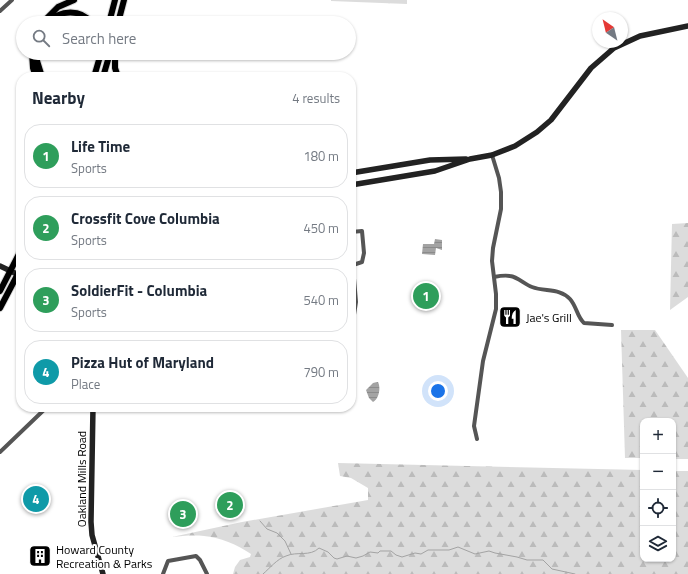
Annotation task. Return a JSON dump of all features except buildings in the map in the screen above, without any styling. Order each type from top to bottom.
[{"type":"main road","points":[[49,16],[58,7],[74,0]]},
{"type":"main road","points":[[111,16],[115,0]]},
{"type":"main road","points":[[121,16],[125,0]]},
{"type":"main road","points":[[56,16],[70,12],[84,16]]},
{"type":"main road","points":[[32,60],[34,72]]},
{"type":"main road","points":[[37,60],[40,72]]},
{"type":"main road","points":[[95,72],[97,60]]},
{"type":"main road","points":[[95,72],[99,60]]},
{"type":"main road","points":[[104,72],[108,60]]},
{"type":"main road","points":[[115,60],[116,72]]},
{"type":"main road","points":[[0,291],[16,260]]},
{"type":"main road","points":[[0,308],[16,280]]},
{"type":"street","points":[[0,11],[12,0]]},
{"type":"street","points":[[356,184],[435,171],[470,159],[492,155],[515,146],[543,128],[558,112],[591,68],[614,48],[640,36],[688,26]]},
{"type":"street","points":[[476,439],[474,426],[483,361],[496,309],[492,267],[493,248],[501,209],[501,192],[499,178],[492,155]]},
{"type":"street","points":[[356,172],[430,160],[470,159]]},
{"type":"street","points":[[356,232],[362,231],[364,254],[362,262],[356,264]]},
{"type":"street","points":[[0,266],[16,274]]},
{"type":"street","points":[[494,277],[515,277],[535,288],[559,292],[574,304],[579,317],[584,323],[612,325]]},
{"type":"street","points":[[0,452],[42,412]]},
{"type":"street","name":"Oakland Mills Road","points":[[93,412],[91,522],[92,535],[103,574]]},
{"type":"street","points":[[163,574],[168,562],[193,556],[198,558],[207,574]]},
{"type":"green space","points":[[407,0],[407,4],[331,1]]},
{"type":"green space","points":[[688,223],[688,297],[670,310],[672,224]]},
{"type":"green space","points":[[621,330],[655,330],[688,378],[688,459],[676,459],[676,418],[640,418],[640,458],[625,458]]},
{"type":"green space","points":[[338,463],[640,470],[640,562],[676,562],[676,471],[688,471],[688,574],[233,574],[235,567],[240,560],[250,557],[251,554],[216,538],[204,536],[172,537],[242,522],[368,500],[368,488],[351,478],[340,476]]},
{"type":"shaded area","points":[[435,239],[442,240],[442,250],[436,248],[435,255],[422,254],[423,244],[434,244]]},
{"type":"shaded area","points":[[378,382],[379,393],[373,402],[369,398],[366,390],[373,383]]},
{"type":"waterway","points":[[260,521],[267,529],[277,533],[285,541],[291,554]]},
{"type":"waterway","points":[[263,574],[283,557],[308,553],[319,548],[328,552],[337,559],[347,556],[356,558],[370,552],[378,553],[380,551],[391,551],[402,557],[415,553],[421,554],[428,550],[449,550],[458,547],[475,554],[489,551],[527,560],[543,560],[552,569],[575,574]]},
{"type":"place","name":"Life Time","points":[[426,296]]},
{"type":"place","name":"Jae's Grill","points":[[510,317]]},
{"type":"place","name":"Pizza Hut of Maryland","points":[[36,499]]},
{"type":"place","name":"Crossfit Cove Columbia","points":[[230,505]]},
{"type":"place","name":"SoldierFit - Columbia","points":[[183,514]]},
{"type":"place","name":"Howard County Recreation & Parks","points":[[40,556]]}]
